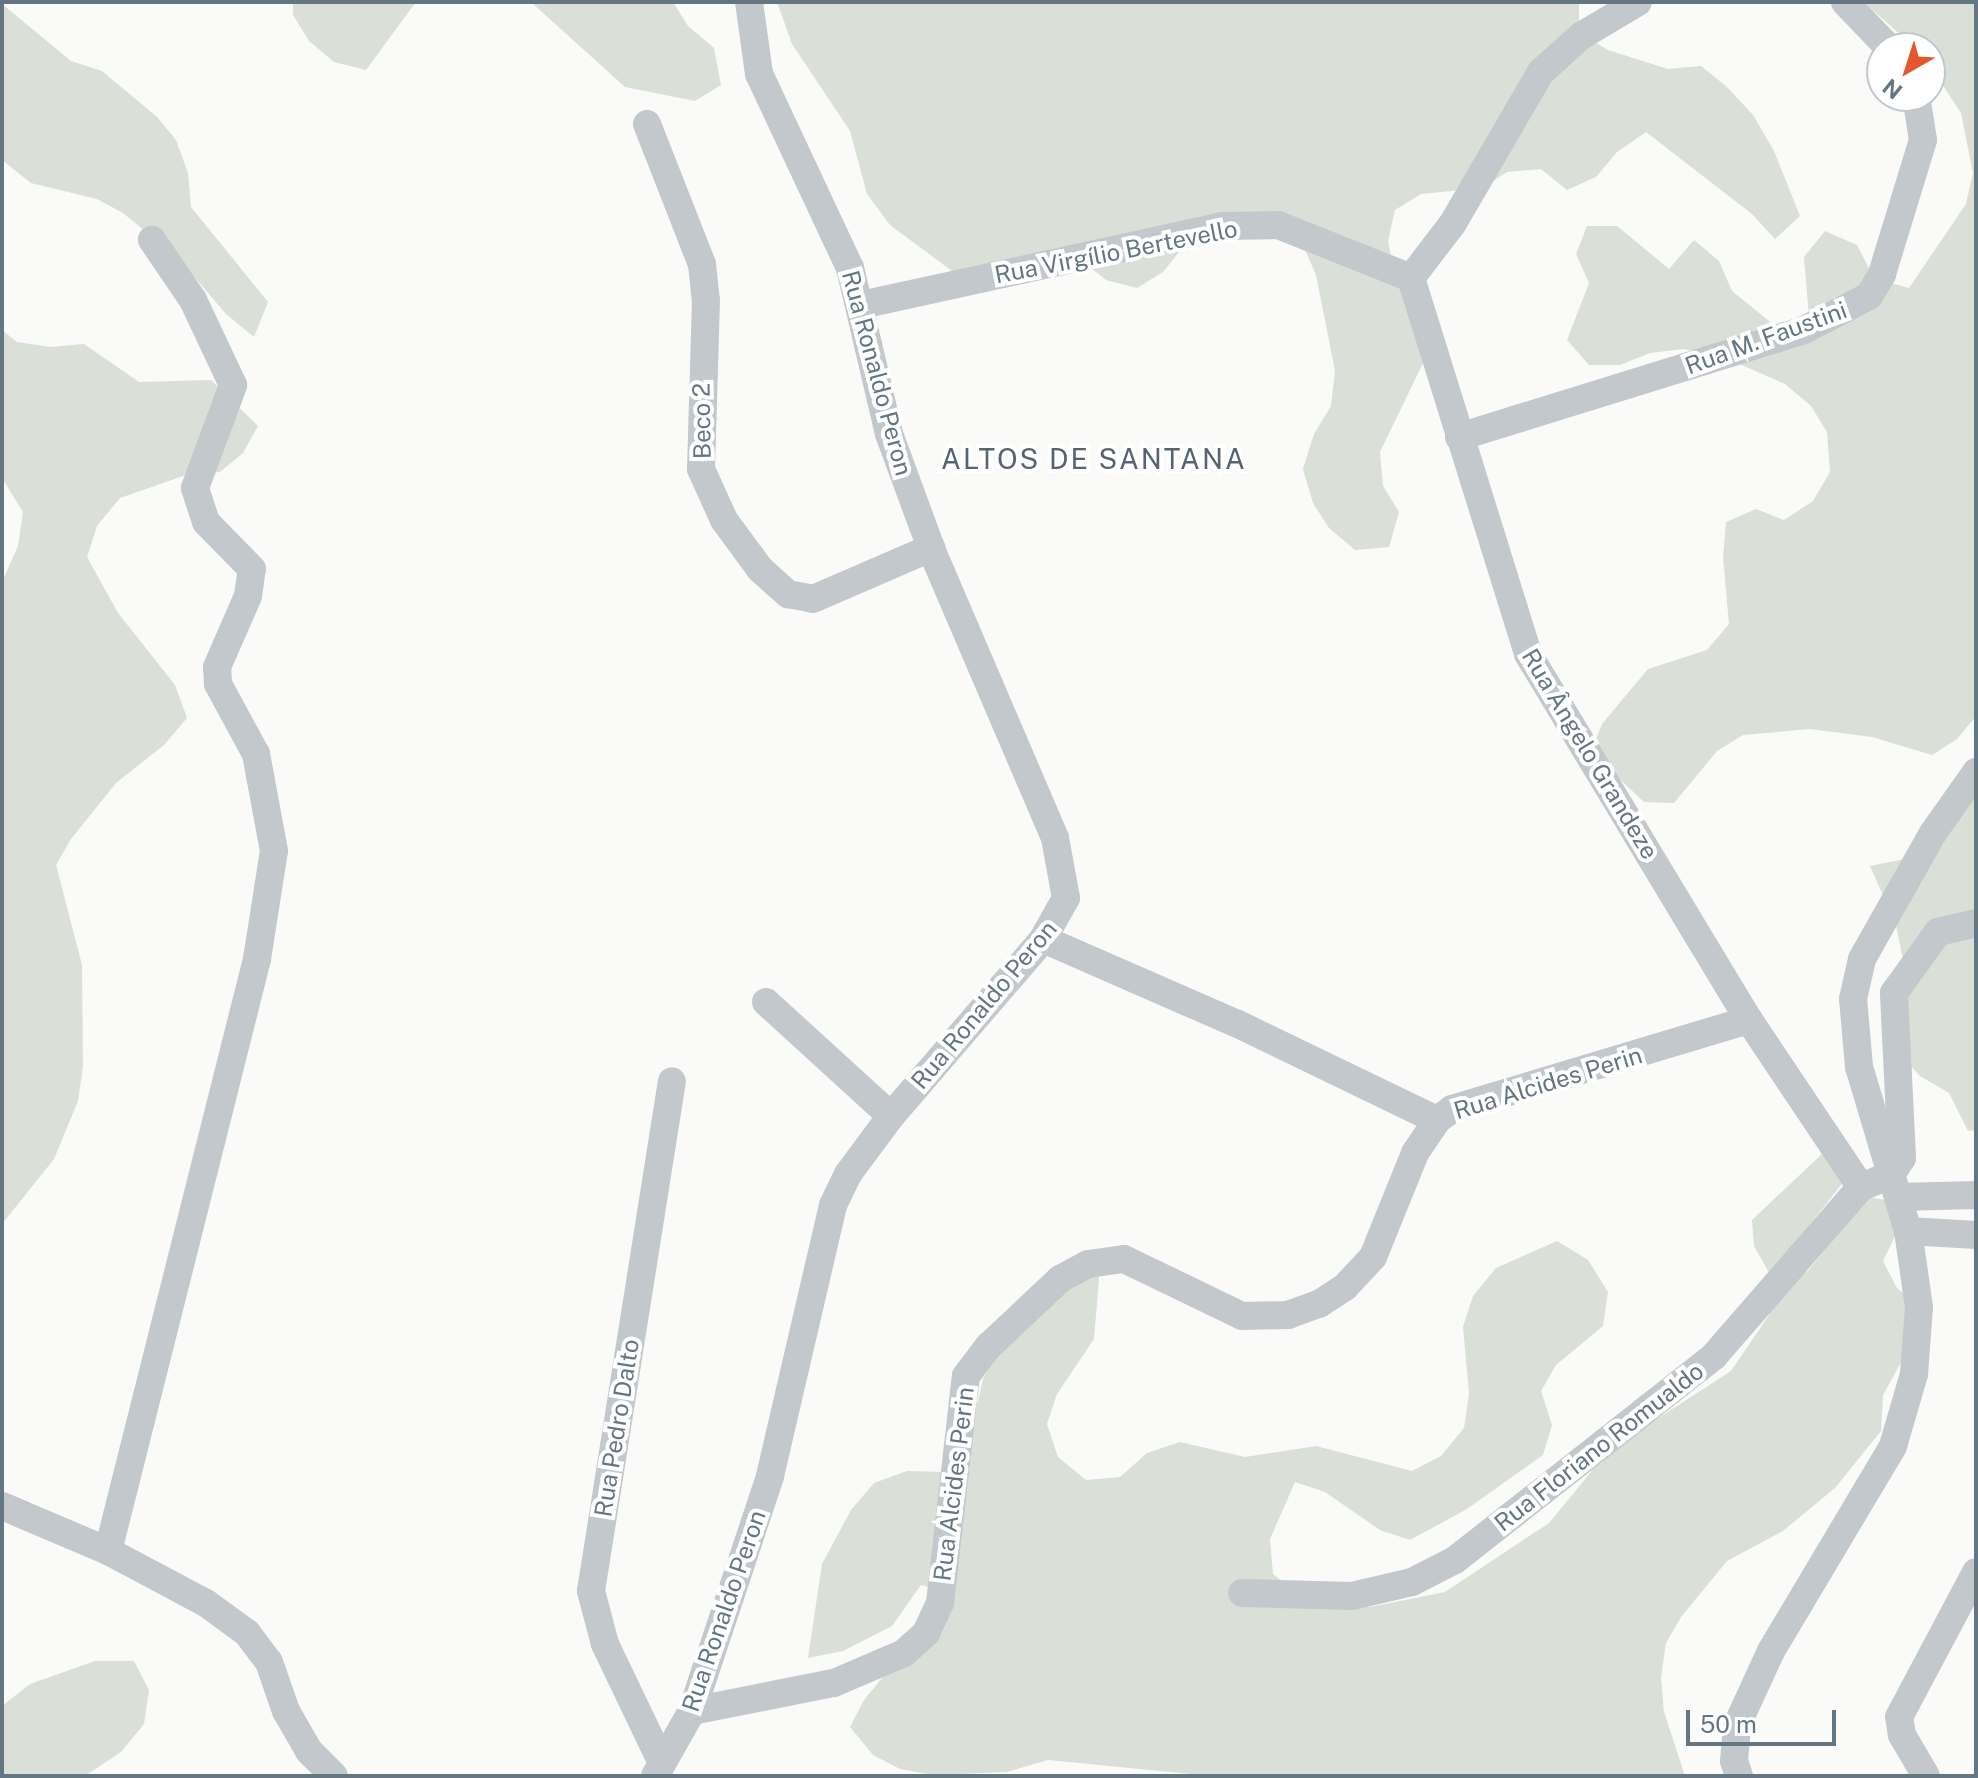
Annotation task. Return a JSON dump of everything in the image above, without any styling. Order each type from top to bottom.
[{"type":"street","name":"Rua Ronaldo Peron","points":[[659,1769],[692,1711],[770,1476],[833,1205],[848,1174],[891,1116],[1043,939],[1066,898],[1055,838],[931,548],[889,434],[850,268],[759,74],[749,2]]},
{"type":"street","points":[[1411,278],[1453,223],[1541,72],[1581,36],[1638,2]]},
{"type":"street","points":[[1845,2],[1874,32]]},
{"type":"street","name":"Rua M. Faustini","points":[[1459,437],[1804,330],[1853,308],[1869,296],[1882,274],[1923,140],[1919,112]]},
{"type":"street","name":"Beco 2","points":[[647,124],[702,264],[706,300],[701,469],[724,520],[760,569],[788,594],[813,599],[931,548]]},
{"type":"street","name":"Rua Virgílio Bertevello","points":[[861,305],[1222,226],[1278,225],[1411,278]]},
{"type":"street","points":[[108,1551],[257,959],[274,851],[256,754],[218,684],[217,667],[248,596],[252,569],[206,522],[195,488],[233,385],[193,300],[152,240]]},
{"type":"street","name":"Rua Ângelo Grandeze","points":[[1411,278],[1528,654],[1749,1020],[1861,1187]]},
{"type":"street","points":[[1739,1776],[1734,1761],[1737,1725],[1765,1664],[1893,1446],[1914,1374],[1919,1307],[1908,1231],[1859,1067],[1853,999],[1862,959],[1933,833],[1976,772]]},
{"type":"street","points":[[1895,1186],[1904,1132],[1892,1029],[1894,993],[1938,932],[1976,923]]},
{"type":"street","points":[[1043,939],[1238,1024],[1437,1120]]},
{"type":"street","points":[[766,1002],[891,1116]]},
{"type":"street","name":"Rua Alcides Perin","points":[[692,1711],[834,1683],[904,1653],[926,1633],[940,1603],[966,1376],[989,1346],[1060,1279],[1088,1264],[1124,1259],[1242,1316],[1288,1315],[1319,1304],[1345,1287],[1373,1257],[1415,1153],[1437,1120],[1452,1109],[1749,1020]]},
{"type":"street","name":"Rua Pedro Dalto","points":[[659,1769],[605,1644],[591,1591],[672,1081]]},
{"type":"street","points":[[1895,1186],[1976,1195]]},
{"type":"street","name":"Rua Floriano Romualdo","points":[[1242,1593],[1352,1596],[1412,1582],[1455,1560],[1714,1356],[1861,1187],[1895,1186]]},
{"type":"street","points":[[1908,1231],[1976,1235]]},
{"type":"street","points":[[2,1506],[108,1551],[206,1603],[247,1633],[269,1662],[286,1711],[309,1751],[334,1776]]},
{"type":"street","points":[[1926,1776],[1902,1735],[1899,1717],[1976,1572]]},
{"type":"shaded area","points":[[293,2],[416,2],[366,70],[334,62],[309,41],[293,15]]},
{"type":"shaded area","points":[[531,2],[673,2],[688,26],[714,48],[721,85],[695,101],[625,87]]},
{"type":"shaded area","points":[[777,2],[1579,2],[1579,33],[1608,50],[1668,69],[1701,66],[1727,87],[1753,115],[1774,151],[1800,216],[1775,239],[1752,214],[1646,132],[1617,152],[1596,177],[1567,190],[1541,169],[1507,172],[1482,188],[1421,194],[1395,210],[1388,241],[1394,271],[1423,333],[1423,363],[1380,452],[1383,486],[1399,512],[1389,547],[1355,550],[1329,528],[1313,503],[1303,469],[1314,434],[1331,406],[1335,371],[1316,275],[1303,245],[1240,231],[1184,246],[1163,272],[1137,288],[1106,280],[1076,256],[952,271],[890,225],[867,194],[850,131],[792,44]]},
{"type":"shaded area","points":[[1864,2],[1976,2],[1976,716],[1957,739],[1932,755],[1872,737],[1810,729],[1743,735],[1717,751],[1674,803],[1644,802],[1591,752],[1602,724],[1648,669],[1707,650],[1729,624],[1723,557],[1726,522],[1756,509],[1784,520],[1813,501],[1830,472],[1827,432],[1811,406],[1785,384],[1721,356],[1683,349],[1650,353],[1620,365],[1589,365],[1567,340],[1589,283],[1576,254],[1587,226],[1617,226],[1669,269],[1694,240],[1719,261],[1732,291],[1784,333],[1809,317],[1804,257],[1825,231],[1857,245],[1874,278],[1909,288],[1966,204],[1973,173],[1961,113],[1946,90],[1946,32],[1897,32]]},
{"type":"shaded area","points":[[2,4],[71,61],[102,71],[157,117],[176,140],[188,173],[191,207],[268,302],[254,337],[226,314],[179,259],[123,213],[97,199],[31,183],[2,160]]},
{"type":"shaded area","points":[[2,330],[17,342],[51,347],[84,344],[139,382],[211,380],[258,426],[243,453],[220,472],[186,475],[120,498],[97,526],[87,557],[118,613],[175,685],[187,718],[164,745],[116,783],[71,839],[56,865],[82,965],[83,1067],[78,1101],[54,1159],[2,1224],[2,582],[18,546],[23,512],[2,478]]},
{"type":"shaded area","points":[[1976,779],[1976,1130],[1968,1131],[1949,1093],[1920,1076],[1897,1051],[1908,985],[1896,925],[1870,866],[1930,854]]},
{"type":"shaded area","points":[[1822,1154],[1853,1170],[1792,1247],[1807,1272],[1867,1197],[1898,1202],[1897,1232],[1883,1261],[1897,1288],[1921,1308],[1914,1339],[1883,1395],[1881,1431],[1835,1488],[1783,1531],[1727,1561],[1681,1617],[1666,1643],[1661,1678],[1664,1712],[1685,1776],[1211,1776],[1048,1760],[1007,1772],[934,1775],[900,1769],[873,1755],[850,1727],[864,1700],[951,1594],[921,1585],[892,1626],[843,1651],[808,1658],[822,1564],[851,1510],[874,1483],[907,1471],[945,1472],[968,1444],[983,1379],[998,1352],[1021,1325],[1100,1266],[1094,1339],[1057,1394],[1047,1424],[1058,1457],[1086,1480],[1120,1477],[1147,1453],[1180,1442],[1245,1457],[1316,1446],[1412,1471],[1441,1456],[1464,1428],[1469,1394],[1463,1327],[1473,1296],[1496,1268],[1557,1241],[1588,1260],[1608,1292],[1603,1326],[1556,1365],[1541,1391],[1552,1425],[1543,1455],[1467,1509],[1410,1540],[1380,1530],[1325,1492],[1295,1482],[1270,1539],[1273,1574],[1301,1596],[1331,1606],[1370,1607],[1445,1592],[1549,1523],[1609,1450],[1731,1371],[1769,1315],[1775,1283],[1754,1246],[1752,1220]]},
{"type":"shaded area","points":[[95,1661],[134,1661],[149,1690],[144,1724],[121,1752],[85,1776],[2,1776],[2,1706],[30,1684]]},
{"type":"district","name":"ALTOS DE SANTANA","points":[[1094,459]]}]
